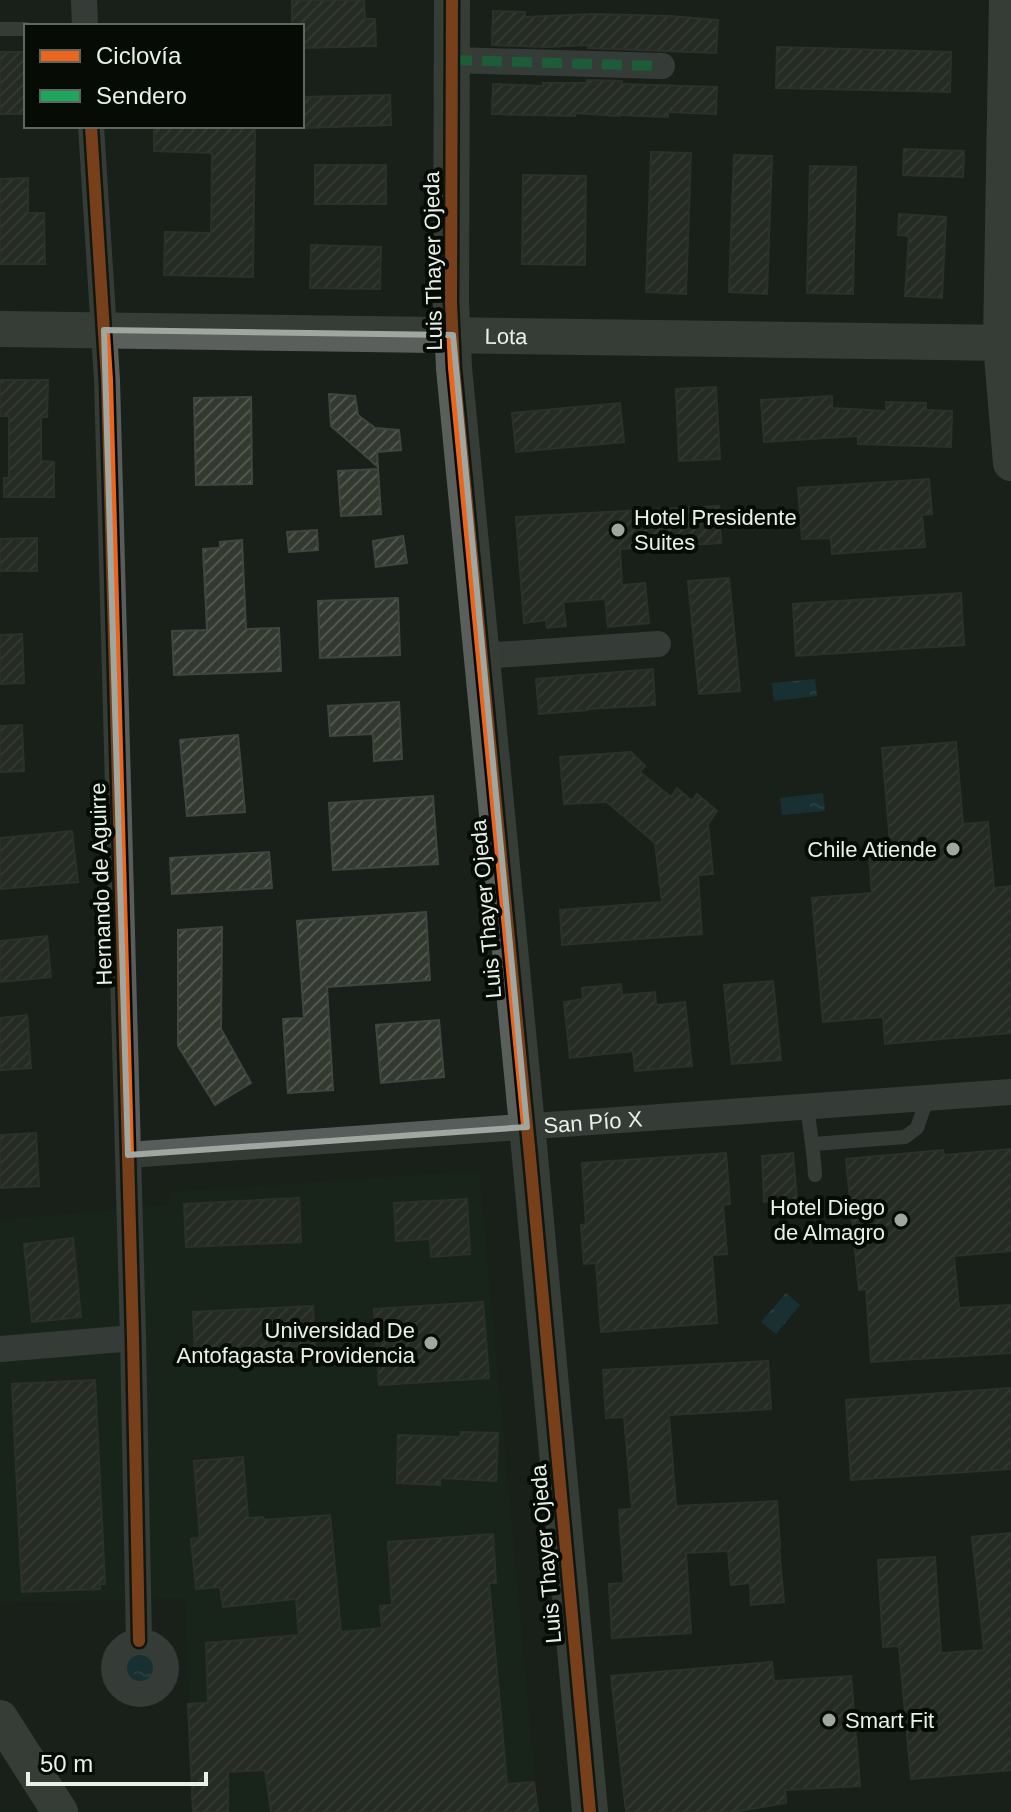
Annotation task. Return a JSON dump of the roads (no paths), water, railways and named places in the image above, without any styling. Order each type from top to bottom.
[{"type":"street","points":[[84,0],[85,24]]},
{"type":"street","name":"Luis Thayer Ojeda","points":[[452,0],[454,368],[590,1812]]},
{"type":"street","points":[[1007,0],[1006,343],[1011,463]]},
{"type":"street","points":[[452,60],[662,66]]},
{"type":"street","name":"Hernando de Aguirre","points":[[91,128],[104,330],[139,1641]]},
{"type":"street","name":"Lota","points":[[0,329],[1006,343]]},
{"type":"street","points":[[482,656],[658,644]]},
{"type":"street","name":"San Pío X","points":[[128,1155],[1011,1092]]},
{"type":"street","points":[[0,1349],[133,1338]]},
{"type":"street","points":[[0,1718],[60,1812]]},
{"type":"lane","points":[[0,29],[24,29]]},
{"type":"lane","points":[[814,1144],[905,1137],[917,1128],[927,1099]]},
{"type":"lane","points":[[807,1107],[814,1144],[815,1175]]},
{"type":"water","points":[[815,679],[817,696],[774,701],[772,683]]},
{"type":"water","points":[[823,793],[825,811],[782,815],[780,798]]},
{"type":"water","points":[[786,1293],[800,1305],[776,1334],[761,1322]]},
{"type":"water","points":[[140,1651],[153,1656],[158,1669],[153,1682],[140,1687],[127,1682],[122,1669],[127,1656]]},
{"type":"place","name":"Hotel Presidente Suites","points":[[618,530]]},
{"type":"place","name":"Chile Atiende","points":[[953,849]]},
{"type":"place","name":"Hotel Diego de Almagro","points":[[901,1220]]},
{"type":"place","name":"Universidad De Antofagasta Providencia","points":[[431,1343]]},
{"type":"place","name":"Smart Fit","points":[[829,1720]]}]
